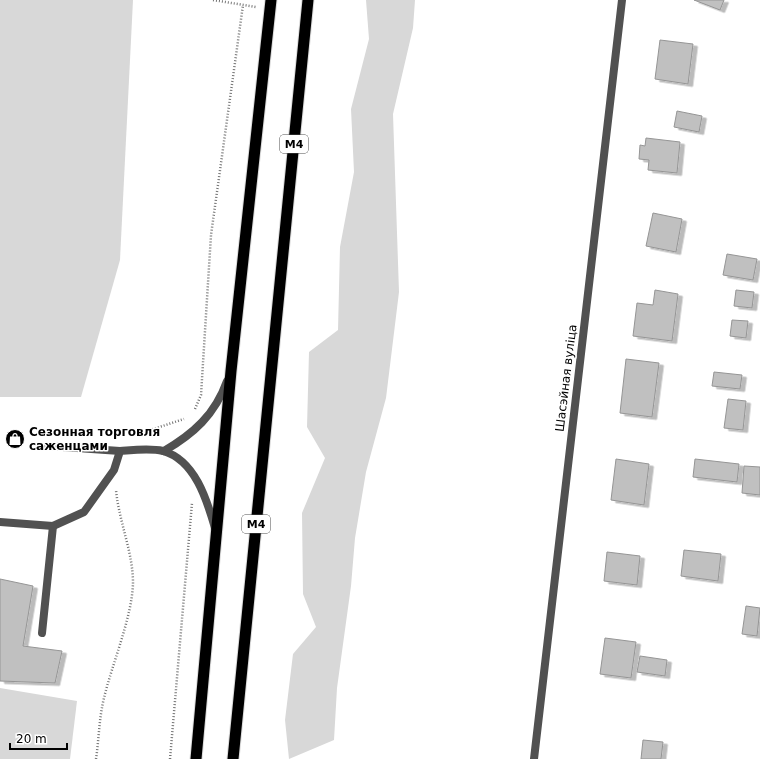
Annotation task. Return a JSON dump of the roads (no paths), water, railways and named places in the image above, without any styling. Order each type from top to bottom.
[{"type":"highway","points":[[196,759],[231,371],[271,0]]},
{"type":"highway","name":"М4","points":[[233,759],[308,0]]},
{"type":"street","name":"Шасэйная вуліца","points":[[534,759],[622,0]]},
{"type":"street","points":[[164,452],[187,438],[203,423],[216,406],[231,371]]},
{"type":"street","points":[[48,446],[120,451],[140,449],[164,452],[179,459],[188,467],[201,488],[216,533]]},
{"type":"street","points":[[0,522],[53,526],[84,512],[114,470],[120,451]]},
{"type":"street","points":[[42,634],[53,526]]},
{"type":"place","name":"Сезонная торговля саженцами","points":[[15,439]]}]
